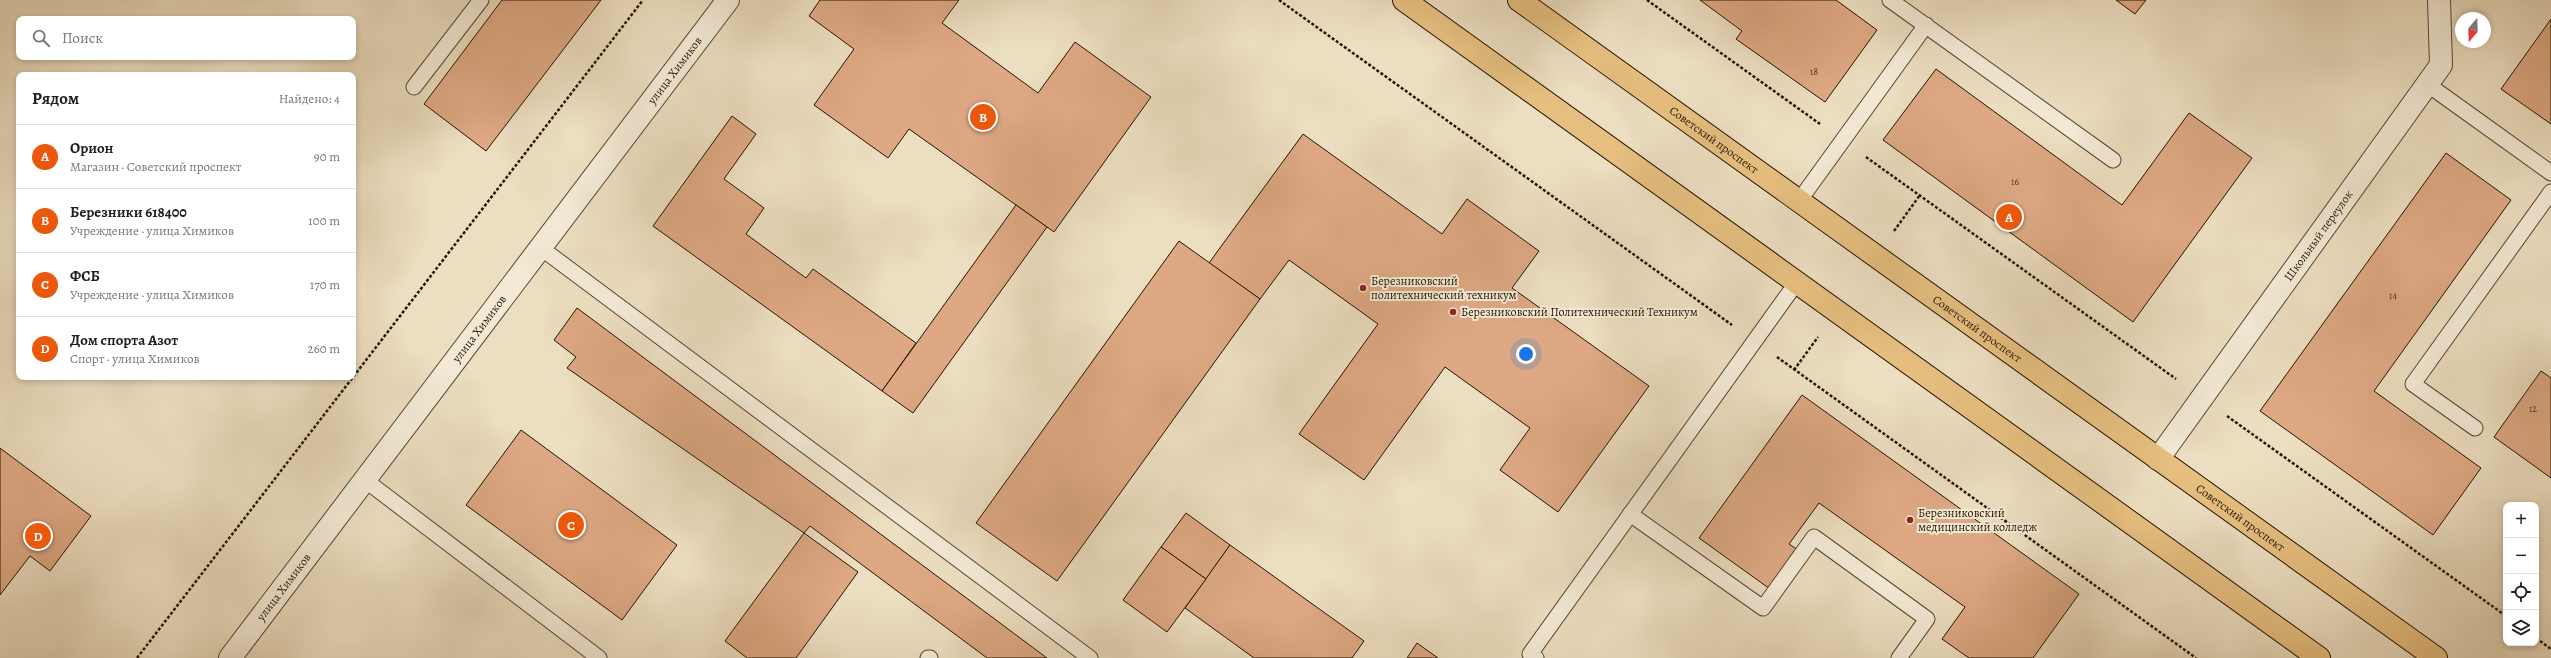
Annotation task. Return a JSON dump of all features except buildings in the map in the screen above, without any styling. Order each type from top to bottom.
[{"type":"main road","points":[[1404,0],[2319,658]]},
{"type":"main road","name":"Советский проспект","points":[[1519,0],[2436,658]]},
{"type":"street","name":"улица Химиков","points":[[230,658],[728,0]]},
{"type":"street","name":"Школьный переулок","points":[[2158,459],[2441,65],[2439,0]]},
{"type":"lane","points":[[414,88],[481,0]]},
{"type":"lane","points":[[1890,0],[2113,160]]},
{"type":"lane","points":[[1799,201],[1926,25]]},
{"type":"lane","points":[[2427,84],[2551,173]]},
{"type":"lane","points":[[2475,428],[2413,384],[2551,192]]},
{"type":"lane","points":[[540,248],[1090,658]]},
{"type":"lane","points":[[1536,658],[1530,654],[1797,282]]},
{"type":"lane","points":[[365,480],[599,658]]},
{"type":"lane","points":[[1630,514],[1763,608],[1814,537],[1927,619],[1899,658]]},
{"type":"path","points":[[356,373],[643,0]]},
{"type":"path","points":[[1279,0],[2196,658]]},
{"type":"path","points":[[1647,0],[2503,614]]},
{"type":"path","points":[[137,658],[351,380]]},
{"type":"path","points":[[2539,640],[2551,649]]},
{"type":"place","name":"Березники 618400","points":[[983,117]]},
{"type":"place","name":"Орион","points":[[2009,217]]},
{"type":"place","name":"Березниковский политехнический техникум","points":[[1363,288]]},
{"type":"place","name":"Березниковский Политехнический Техникум","points":[[1453,312]]},
{"type":"place","name":"Березниковский медицинский колледж","points":[[1910,520]]},
{"type":"place","name":"ФСБ","points":[[571,525]]},
{"type":"place","name":"Дом спорта Азот","points":[[38,536]]}]
